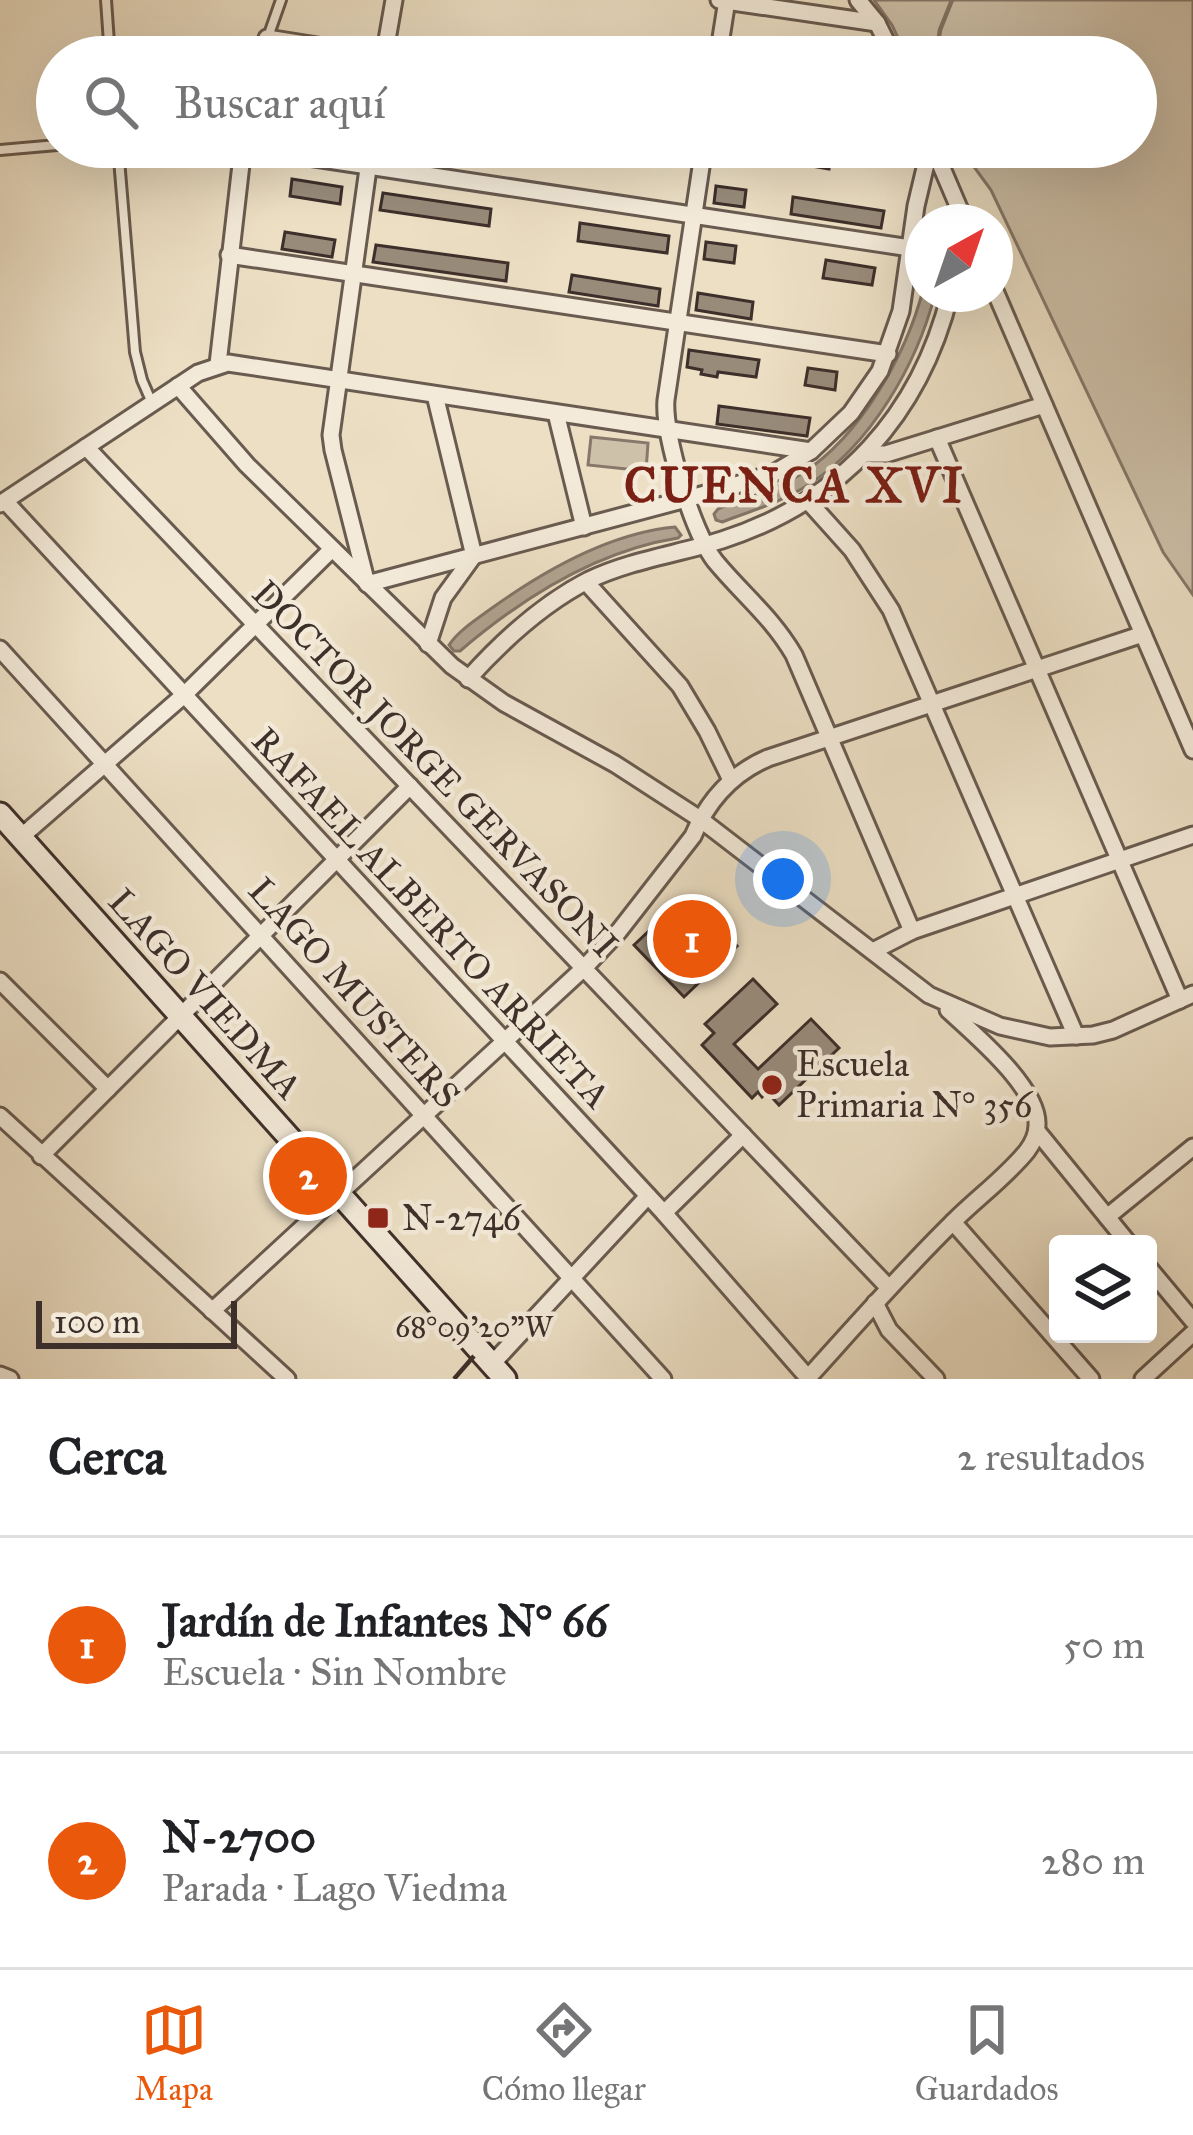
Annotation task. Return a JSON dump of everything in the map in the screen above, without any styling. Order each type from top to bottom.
[{"type":"main road","name":"LAGO VIEDMA","points":[[8,828],[498,1371]]},
{"type":"street","points":[[388,36],[394,0]]},
{"type":"street","points":[[720,36],[724,0],[877,23]]},
{"type":"street","points":[[858,0],[884,36]]},
{"type":"street","points":[[218,364],[239,168]]},
{"type":"street","points":[[367,584],[331,434],[369,168]]},
{"type":"street","points":[[388,168],[905,241]]},
{"type":"street","points":[[701,168],[666,400],[668,430],[687,499],[716,562],[783,635],[804,674],[912,931]]},
{"type":"street","points":[[923,204],[929,168]]},
{"type":"street","points":[[941,168],[957,204]]},
{"type":"street","points":[[229,255],[888,354]]},
{"type":"street","points":[[367,584],[774,473],[832,433],[866,393],[888,354],[905,294]]},
{"type":"street","points":[[468,679],[510,635],[586,582],[628,564],[767,523],[848,472],[897,411],[922,369],[946,312]]},
{"type":"street","points":[[1004,312],[1193,750]]},
{"type":"street","points":[[2,503],[218,364],[237,363],[811,451]]},
{"type":"street","points":[[178,386],[228,446],[468,679],[633,774],[700,819],[929,995],[1024,1090],[1035,1110],[1037,1131],[1122,1235]]},
{"type":"street","points":[[435,395],[474,556]]},
{"type":"street","points":[[864,454],[886,454],[1044,405]]},
{"type":"street","points":[[556,413],[584,526]]},
{"type":"street","points":[[929,995],[1013,1030],[1050,1036],[1113,1030],[1187,997],[1119,860],[937,438]]},
{"type":"street","name":"DOCTOR JORGE GERVASONI","points":[[86,447],[890,1288]]},
{"type":"street","points":[[808,501],[879,588],[1076,1036]]},
{"type":"street","name":"RAFAEL ALBERTO ARRIETA","points":[[2,503],[664,1213],[808,1379]]},
{"type":"street","points":[[8,828],[106,765],[332,549]]},
{"type":"street","points":[[428,644],[443,598],[474,556]]},
{"type":"street","points":[[586,582],[680,686],[731,780]]},
{"type":"street","points":[[212,1311],[584,968],[656,884],[731,780],[755,764],[830,737],[1143,634]]},
{"type":"street","name":"LAGO MUSTERS","points":[[0,649],[663,1379]]},
{"type":"street","points":[[41,1156],[410,785]]},
{"type":"street","points":[[873,951],[912,931],[1193,835]]},
{"type":"street","points":[[0,981],[108,1089]]},
{"type":"street","points":[[0,1116],[287,1379]]},
{"type":"street","points":[[808,1379],[875,1303],[1023,1155],[1037,1131]]},
{"type":"street","points":[[664,1213],[743,1135]]},
{"type":"street","points":[[1107,1217],[1191,1153]]},
{"type":"street","points":[[498,1371],[572,1278],[648,1196]]},
{"type":"street","points":[[953,1222],[1091,1379]]},
{"type":"street","points":[[1157,1278],[1193,1321]]},
{"type":"street","points":[[875,1303],[890,1330],[936,1379]]},
{"type":"street","points":[[1143,1379],[1193,1333]]},
{"type":"street","points":[[0,1375],[10,1379]]},
{"type":"lane","points":[[106,0],[109,36]]},
{"type":"lane","points":[[269,36],[280,0]]},
{"type":"lane","points":[[0,149],[36,146]]},
{"type":"lane","points":[[120,168],[135,352],[152,404]]},
{"type":"shaded area","points":[[874,0],[1193,0],[1193,595],[1163,552],[1013,236],[1013,204],[998,204],[975,168],[1157,168],[1157,36],[897,36]]},
{"type":"shaded area","points":[[930,312],[904,375],[852,448],[798,491],[722,522],[716,520],[718,509],[793,479],[844,438],[878,392],[915,315]]},
{"type":"shaded area","points":[[591,437],[648,443],[646,471],[588,465]]},
{"type":"shaded area","points":[[675,527],[681,535],[678,538],[589,565],[535,595],[460,651],[449,645],[474,621],[556,567],[602,545]]},
{"type":"building","points":[[292,179],[342,187],[340,204],[290,196]]},
{"type":"building","points":[[716,186],[746,190],[744,207],[714,203]]},
{"type":"building","points":[[383,193],[491,209],[489,226],[380,210]]},
{"type":"building","points":[[793,197],[884,211],[881,228],[791,214]]},
{"type":"building","points":[[580,223],[669,236],[667,253],[578,241]]},
{"type":"building","points":[[285,232],[335,240],[332,257],[282,249]]},
{"type":"building","points":[[706,242],[736,246],[734,263],[704,259]]},
{"type":"building","points":[[376,245],[508,263],[506,281],[373,262]]},
{"type":"building","points":[[826,260],[875,268],[872,285],[823,278]]},
{"type":"building","points":[[572,275],[660,289],[658,306],[569,292]]},
{"type":"building","points":[[698,293],[753,302],[751,319],[696,310]]},
{"type":"building","points":[[689,350],[759,360],[756,377],[701,374],[702,370],[687,367]]},
{"type":"building","points":[[808,368],[837,372],[835,390],[805,385]]},
{"type":"building","points":[[719,406],[810,418],[807,436],[717,424]]},
{"type":"building","points":[[717,926],[737,946],[684,997],[634,945],[652,928],[682,959]]},
{"type":"building","points":[[753,979],[777,1004],[734,1044],[758,1069],[811,1019],[839,1048],[779,1105],[767,1092],[752,1098],[702,1045],[714,1033],[705,1024]]},
{"type":"waterway","points":[[939,36],[952,0]]},
{"type":"place","name":"Jardín de Infantes N° 66","points":[[692,939]]},
{"type":"place","name":"Escuela Primaria N° 356","points":[[772,1085]]},
{"type":"place","name":"N-2700","points":[[308,1176]]},
{"type":"place","name":"N-2746","points":[[378,1218]]},
{"type":"district","name":"CUENCA XVI","points":[[795,485]]}]
